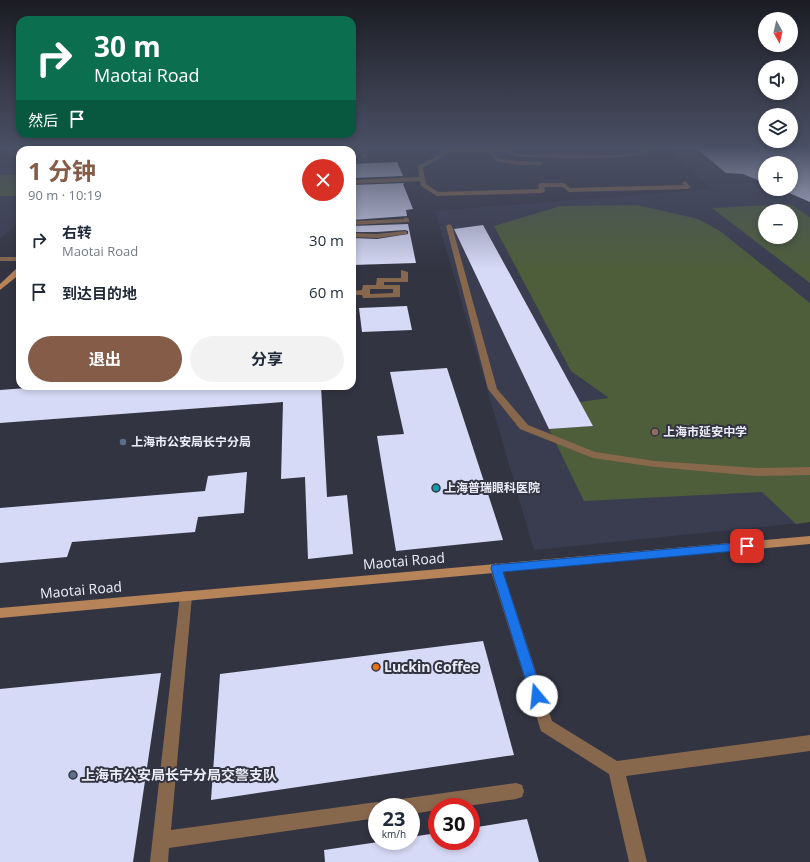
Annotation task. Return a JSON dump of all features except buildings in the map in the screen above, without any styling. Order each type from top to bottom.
[{"type":"street","points":[[428,188],[437,194],[542,191],[541,188]]},
{"type":"street","points":[[567,188],[569,190],[639,188]]},
{"type":"street","points":[[356,223],[407,221],[406,219]]},
{"type":"street","points":[[374,222],[377,236]]},
{"type":"street","points":[[449,226],[493,389],[524,427],[593,455],[655,464],[757,472],[810,471]]},
{"type":"street","points":[[356,235],[377,236],[405,234]]},
{"type":"street","points":[[0,259],[16,259]]},
{"type":"street","points":[[380,287],[380,280],[405,280],[404,272]]},
{"type":"street","points":[[0,288],[16,274]]},
{"type":"street","points":[[366,287],[380,287],[397,287],[397,295],[366,296],[366,287]]},
{"type":"street","points":[[356,293],[366,292]]},
{"type":"street","name":"Maotai Road","points":[[0,613],[810,540]]},
{"type":"street","points":[[496,568],[546,726],[616,769],[810,743]]},
{"type":"street","points":[[160,862],[186,596]]},
{"type":"street","points":[[616,769],[638,862]]},
{"type":"street","points":[[420,804],[516,791]]},
{"type":"street","points":[[162,840],[368,811]]},
{"type":"shaded area","points":[[0,188],[16,188],[16,224],[0,238]]},
{"type":"shaded area","name":"上海市延安中学","points":[[712,188],[758,188],[758,196],[798,196],[798,188],[810,188],[810,522],[534,550],[435,211]]},
{"type":"green space","points":[[0,188],[16,188],[16,196],[0,196]]},
{"type":"green space","name":"上海市延安中学","points":[[637,205],[698,219],[720,231],[810,303],[810,522],[796,524],[762,492],[584,501],[549,429],[593,426],[580,402],[609,398],[571,371],[494,226],[561,206]]},
{"type":"green space","points":[[758,206],[758,243],[712,208]]},
{"type":"green space","points":[[798,209],[810,217],[810,283],[759,244],[798,244]]},
{"type":"place","name":"上海市延安中学","points":[[655,432]]},
{"type":"place","name":"上海市公安局长宁分局","points":[[123,442]]},
{"type":"place","name":"上海普瑞眼科医院","points":[[436,488]]},
{"type":"place","name":"Luckin Coffee","points":[[376,667]]},
{"type":"place","name":"上海市公安局长宁分局交警支队","points":[[73,775]]},
{"type":"route","points":[[537,696],[496,568],[747,546]]}]
